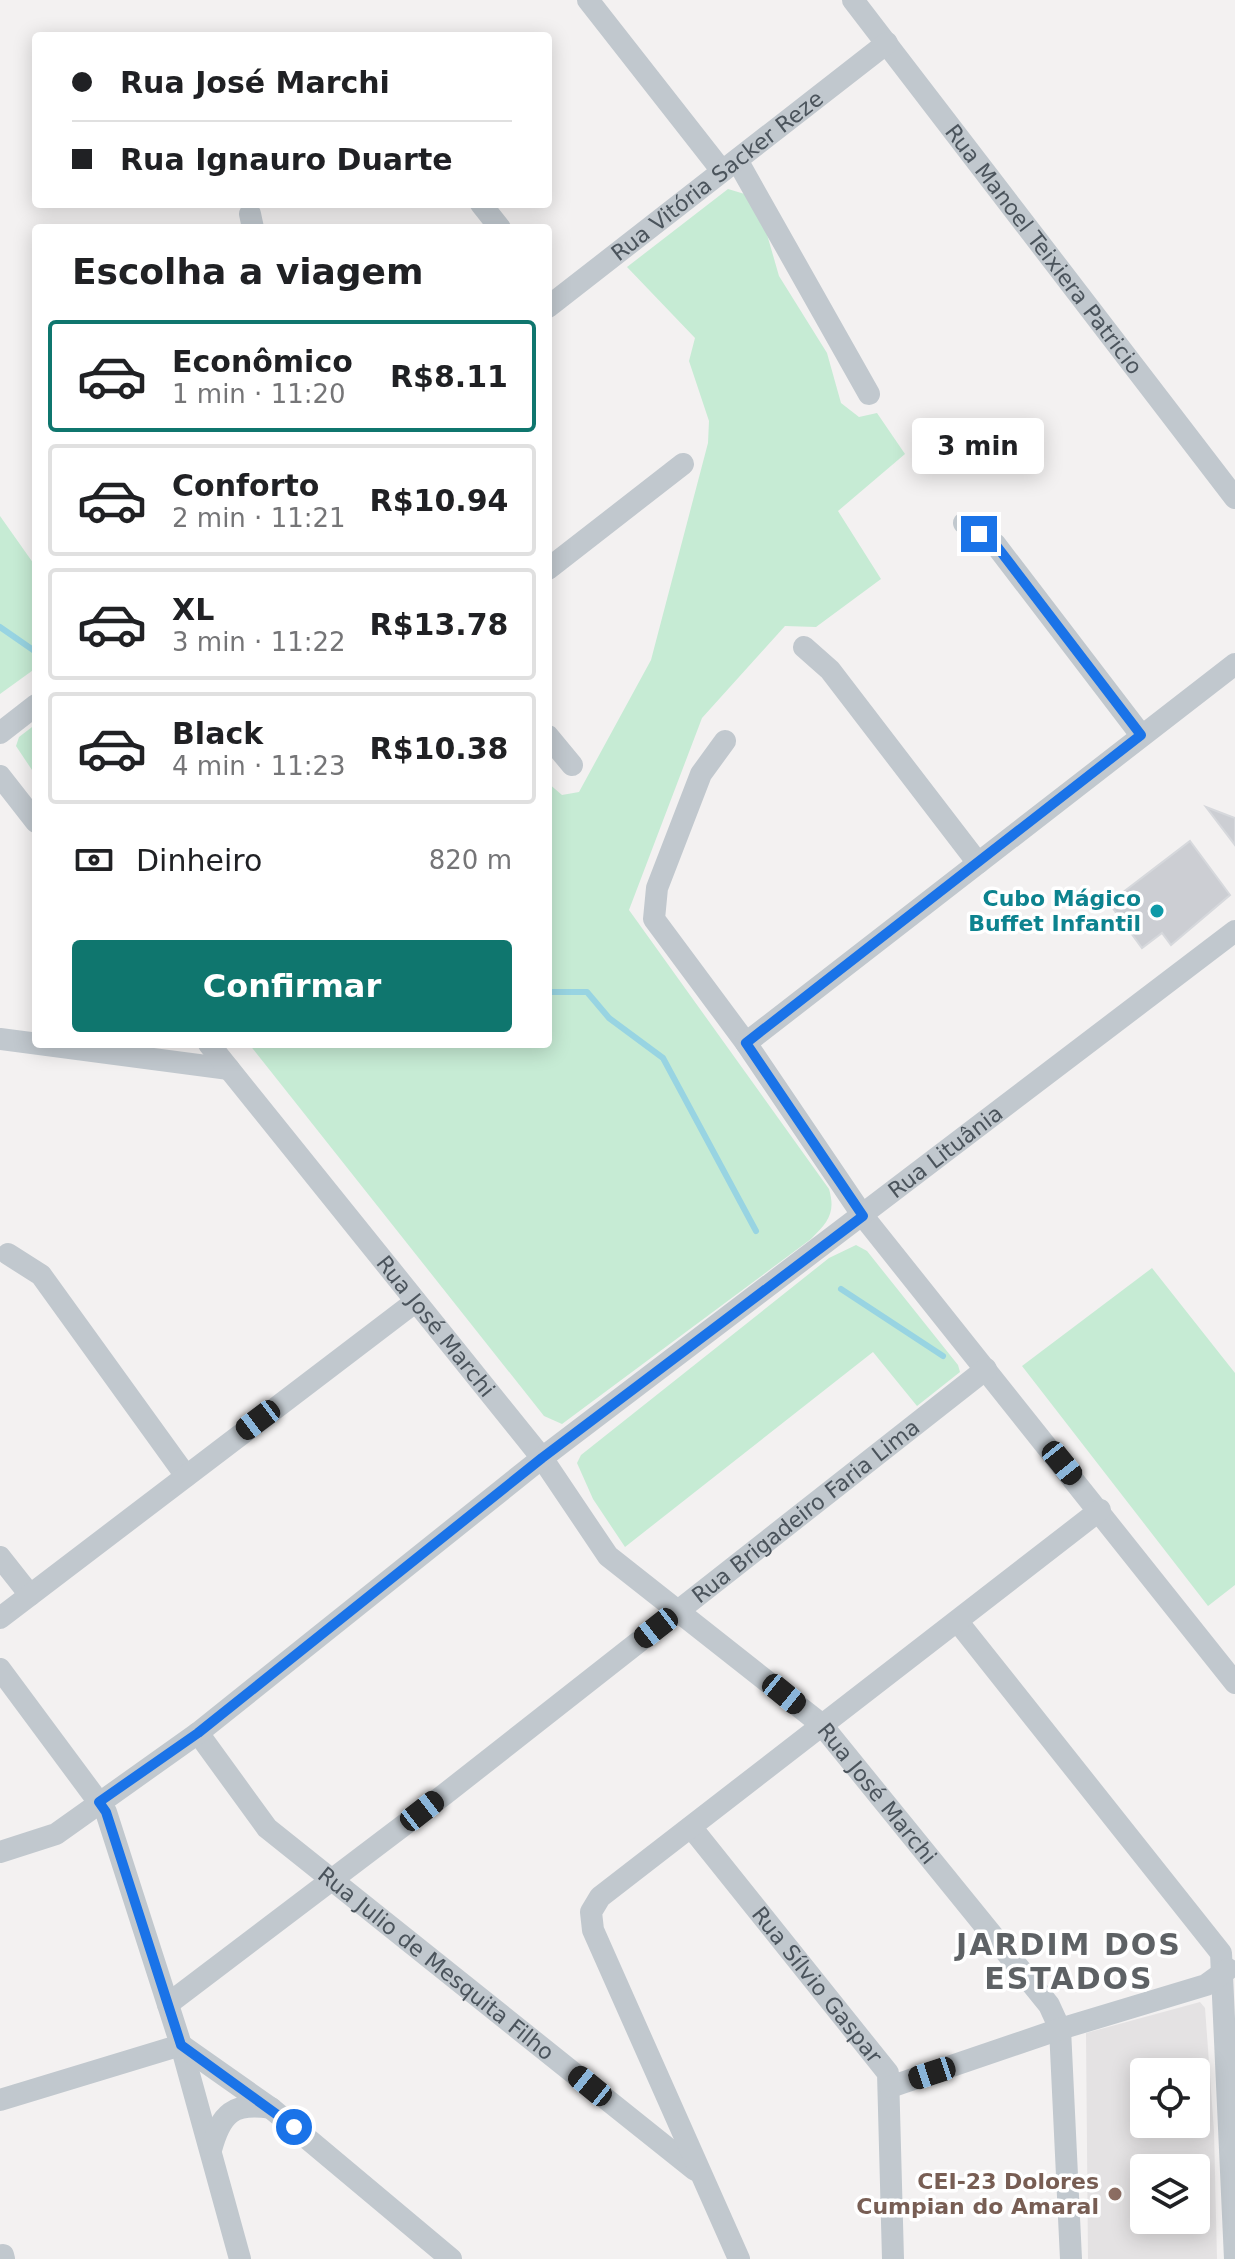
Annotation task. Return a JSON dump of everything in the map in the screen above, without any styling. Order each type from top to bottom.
[{"type":"street","points":[[588,0],[729,166],[869,394]]},
{"type":"street","name":"Rua Manoel Teixiera Patricio","points":[[853,0],[1235,498]]},
{"type":"street","name":"Rua Vitória Sacker Reze","points":[[552,297],[729,166],[887,43]]},
{"type":"street","points":[[484,208],[497,224]]},
{"type":"street","points":[[552,566],[683,464]]},
{"type":"street","points":[[964,523],[995,544],[1141,735]]},
{"type":"street","points":[[804,647],[830,670],[978,863]]},
{"type":"street","points":[[746,1043],[1235,664]]},
{"type":"street","points":[[0,733],[32,708]]},
{"type":"street","points":[[552,741],[572,765]]},
{"type":"street","points":[[725,741],[701,774],[653,905],[654,919],[746,1043],[863,1216],[1235,1683]]},
{"type":"street","points":[[0,776],[32,817]]},
{"type":"street","name":"Rua Lituânia","points":[[0,1852],[56,1834],[198,1733],[542,1458],[1235,931]]},
{"type":"street","points":[[0,1039],[32,1043]]},
{"type":"street","points":[[69,1048],[229,1069]]},
{"type":"street","name":"Rua José Marchi","points":[[212,1048],[542,1458],[608,1556],[821,1724],[1049,2005],[1060,2029],[1071,2259]]},
{"type":"street","points":[[8,1254],[41,1275],[186,1476]]},
{"type":"street","points":[[0,1618],[415,1302]]},
{"type":"street","name":"Rua Brigadeiro Faria Lima","points":[[168,2004],[680,1610],[986,1369]]},
{"type":"street","points":[[739,2259],[593,1930],[591,1912],[600,1897],[1100,1510]]},
{"type":"street","points":[[0,1557],[30,1595]]},
{"type":"street","points":[[958,1622],[1221,1953],[1228,1969],[1235,2259]]},
{"type":"street","points":[[0,1669],[106,1812],[181,2045],[240,2259]]},
{"type":"street","name":"Rua Julio de Mesquita Filho","points":[[198,1733],[267,1828],[699,2173]]},
{"type":"street","name":"Rua Sílvio Gaspar","points":[[691,1827],[888,2073],[893,2259]]},
{"type":"street","points":[[890,2087],[1060,2029],[1206,1985],[1228,1969]]},
{"type":"street","points":[[0,2100],[181,2045]]},
{"type":"street","points":[[181,2045],[272,2109],[451,2259]]},
{"type":"street","points":[[639,2125],[650,2125],[660,2118],[666,2109],[667,2099]]},
{"type":"street","points":[[211,2150],[217,2126],[232,2111],[249,2105],[272,2109]]},
{"type":"shaded area","points":[[1200,2002],[1205,2008],[1209,2058],[1130,2058],[1130,2138],[1210,2138],[1210,2076],[1217,2259],[1088,2259],[1086,2033]]},
{"type":"green space","points":[[728,189],[748,195],[764,224],[779,276],[827,353],[841,403],[859,417],[877,413],[905,454],[838,511],[881,579],[816,627],[785,626],[702,718],[629,910],[829,1189],[831,1211],[811,1239],[562,1424],[544,1416],[252,1048],[552,1048],[552,786],[562,795],[579,792],[651,660],[708,443],[709,421],[689,361],[695,338],[627,267]]},
{"type":"green space","points":[[0,516],[32,561],[32,671],[0,694]]},
{"type":"green space","points":[[32,727],[32,770],[16,746],[19,737]]},
{"type":"green space","points":[[856,1245],[867,1251],[958,1365],[960,1372],[917,1406],[873,1352],[625,1547],[593,1499],[577,1463],[581,1455],[829,1258]]},
{"type":"green space","points":[[1152,1268],[1235,1373],[1235,1585],[1208,1606],[1022,1366]]},
{"type":"building","points":[[1206,807],[1235,818],[1235,845]]},
{"type":"building","name":"Cubo Mágico Buffet Infantil","points":[[1190,841],[1230,895],[1171,945],[1162,933],[1142,948],[1109,903]]},
{"type":"waterway","points":[[0,627],[32,649]]},
{"type":"waterway","points":[[552,992],[587,992],[609,1018],[663,1058],[756,1231]]},
{"type":"waterway","points":[[841,1289],[943,1356]]},
{"type":"place","name":"Cubo Mágico Buffet Infantil","points":[[1157,911]]},
{"type":"place","name":"CEI-23 Dolores Cumpian do Amaral","points":[[1115,2194]]},
{"type":"district","name":"JARDIM DOS ESTADOS","points":[[1069,1961]]},
{"type":"route","points":[[294,2127],[181,2045],[106,1812],[99,1802],[198,1733],[542,1458],[863,1216],[746,1043],[1141,735],[995,544],[979,534]]}]
